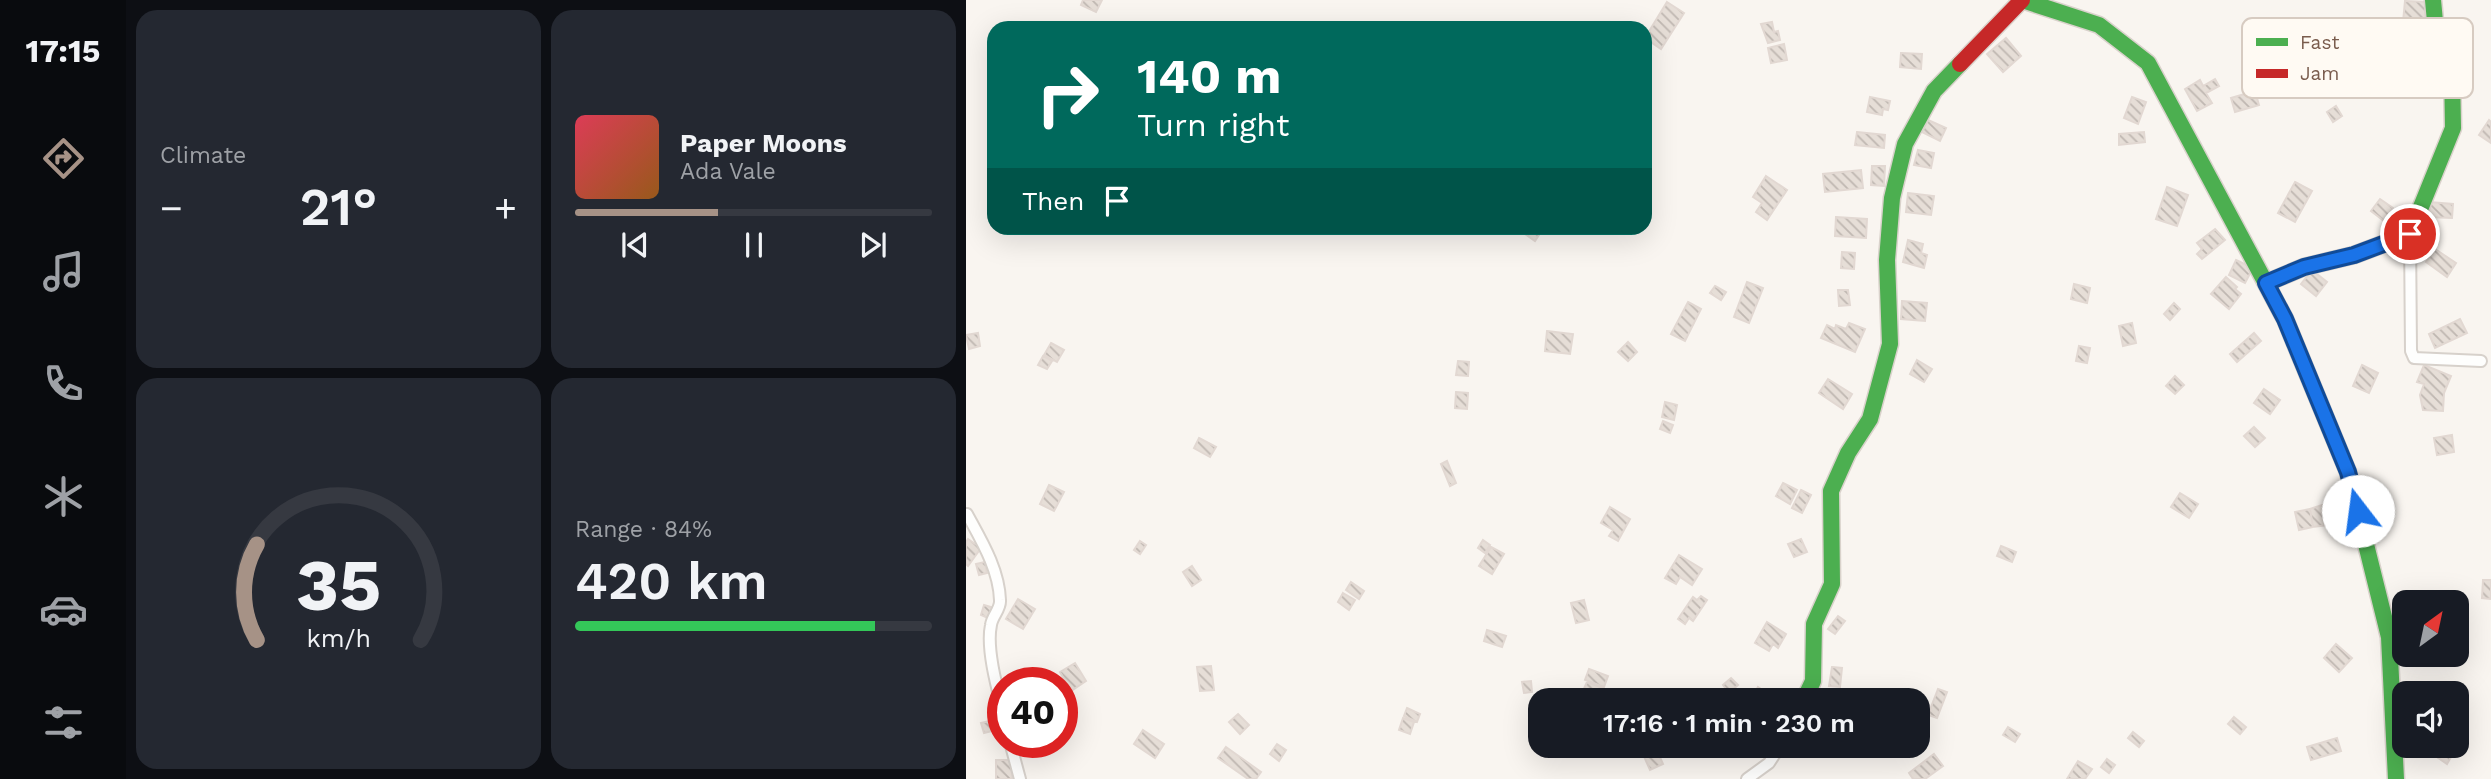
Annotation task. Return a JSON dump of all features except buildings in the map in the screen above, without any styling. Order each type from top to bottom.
[{"type":"street","points":[[1810,688],[1813,681],[1814,624],[1832,584],[1831,491],[1849,453],[1870,419],[1890,344],[1886,260],[1892,198],[1905,144],[1934,91],[2022,0],[2099,25],[2148,63],[2285,319],[2351,484],[2389,637],[2396,779]]},
{"type":"street","points":[[2433,0],[2435,18]]},
{"type":"street","points":[[2452,98],[2453,128],[2410,234],[2410,351],[2414,358],[2481,362]]},
{"type":"street","points":[[2266,283],[2304,267],[2354,255],[2410,234]]},
{"type":"street","points":[[967,514],[987,552],[1001,603],[991,625],[993,667]]},
{"type":"street","points":[[1014,758],[1020,779]]},
{"type":"street","points":[[1747,779],[1772,758]]},
{"type":"traffic: fast","points":[[2022,0],[2099,25],[2148,63],[2285,319],[2348,472],[2389,637],[2396,779]]},
{"type":"traffic: fast","points":[[2433,0],[2435,18]]},
{"type":"traffic: fast","points":[[1810,688],[1813,681],[1814,624],[1832,584],[1831,491],[1848,453],[1870,419],[1890,344],[1887,260],[1892,198],[1905,144],[1934,91],[1960,64]]},
{"type":"traffic: fast","points":[[2266,283],[2304,267],[2354,255],[2410,234],[2453,128],[2452,98]]},
{"type":"traffic: jam","points":[[1960,64],[2022,0]]},
{"type":"route","points":[[2358,511],[2348,472],[2285,319],[2266,283],[2304,267],[2354,255],[2410,234]]}]
